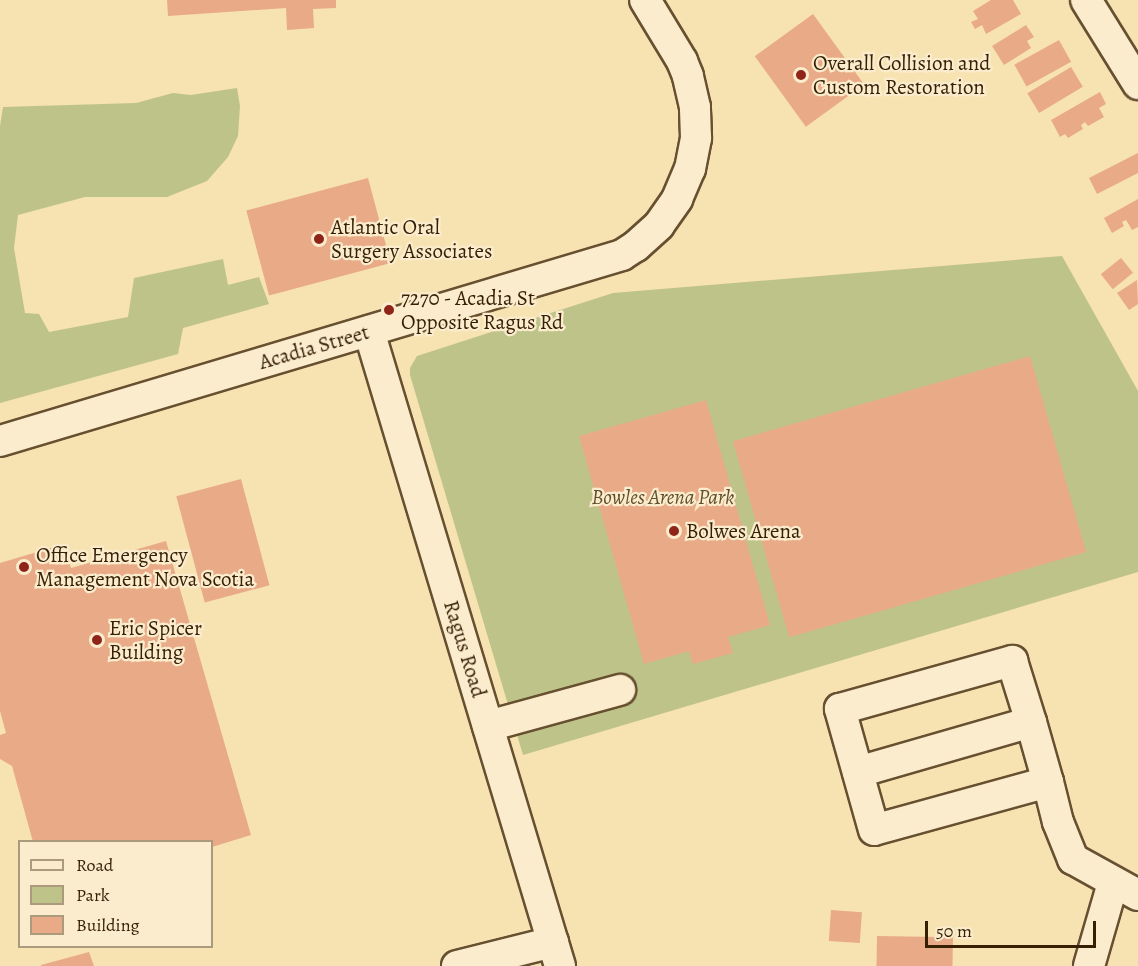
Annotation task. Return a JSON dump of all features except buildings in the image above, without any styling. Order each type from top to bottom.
[{"type":"street","name":"Acadia Street","points":[[0,441],[622,255],[659,225],[677,198],[690,169],[696,138],[695,106],[682,61],[645,0]]},
{"type":"street","points":[[1086,0],[1138,84]]},
{"type":"street","name":"Ragus Road","points":[[369,331],[557,954]]},
{"type":"street","points":[[1048,782],[874,830],[840,709],[1012,662],[1031,722],[1048,782],[1058,822],[1073,859],[1126,889],[1089,966]]},
{"type":"street","points":[[488,726],[620,690]]},
{"type":"street","points":[[858,772],[1031,722]]},
{"type":"street","points":[[457,966],[557,954]]},
{"type":"green space","points":[[237,88],[240,106],[238,136],[228,157],[207,181],[167,197],[85,197],[18,215],[14,248],[25,313],[39,314],[49,332],[128,317],[134,278],[223,259],[228,285],[259,277],[269,304],[183,328],[178,354],[0,403],[0,126],[3,107],[136,103],[173,93],[191,95]]},
{"type":"green space","name":"Bowles Arena Park","points":[[1062,256],[1138,391],[1138,572],[523,755],[410,375],[410,368],[417,356],[613,293]]},
{"type":"place","name":"Overall Collision and Custom Restoration","points":[[801,75]]},
{"type":"place","name":"Atlantic Oral Surgery Associates","points":[[319,239]]},
{"type":"place","name":"7270 - Acadia St Opposite Ragus Rd","points":[[389,310]]},
{"type":"place","name":"Bolwes Arena","points":[[674,531]]},
{"type":"place","name":"Office Emergency Management Nova Scotia","points":[[24,567]]},
{"type":"place","name":"Eric Spicer Building","points":[[97,640]]}]
